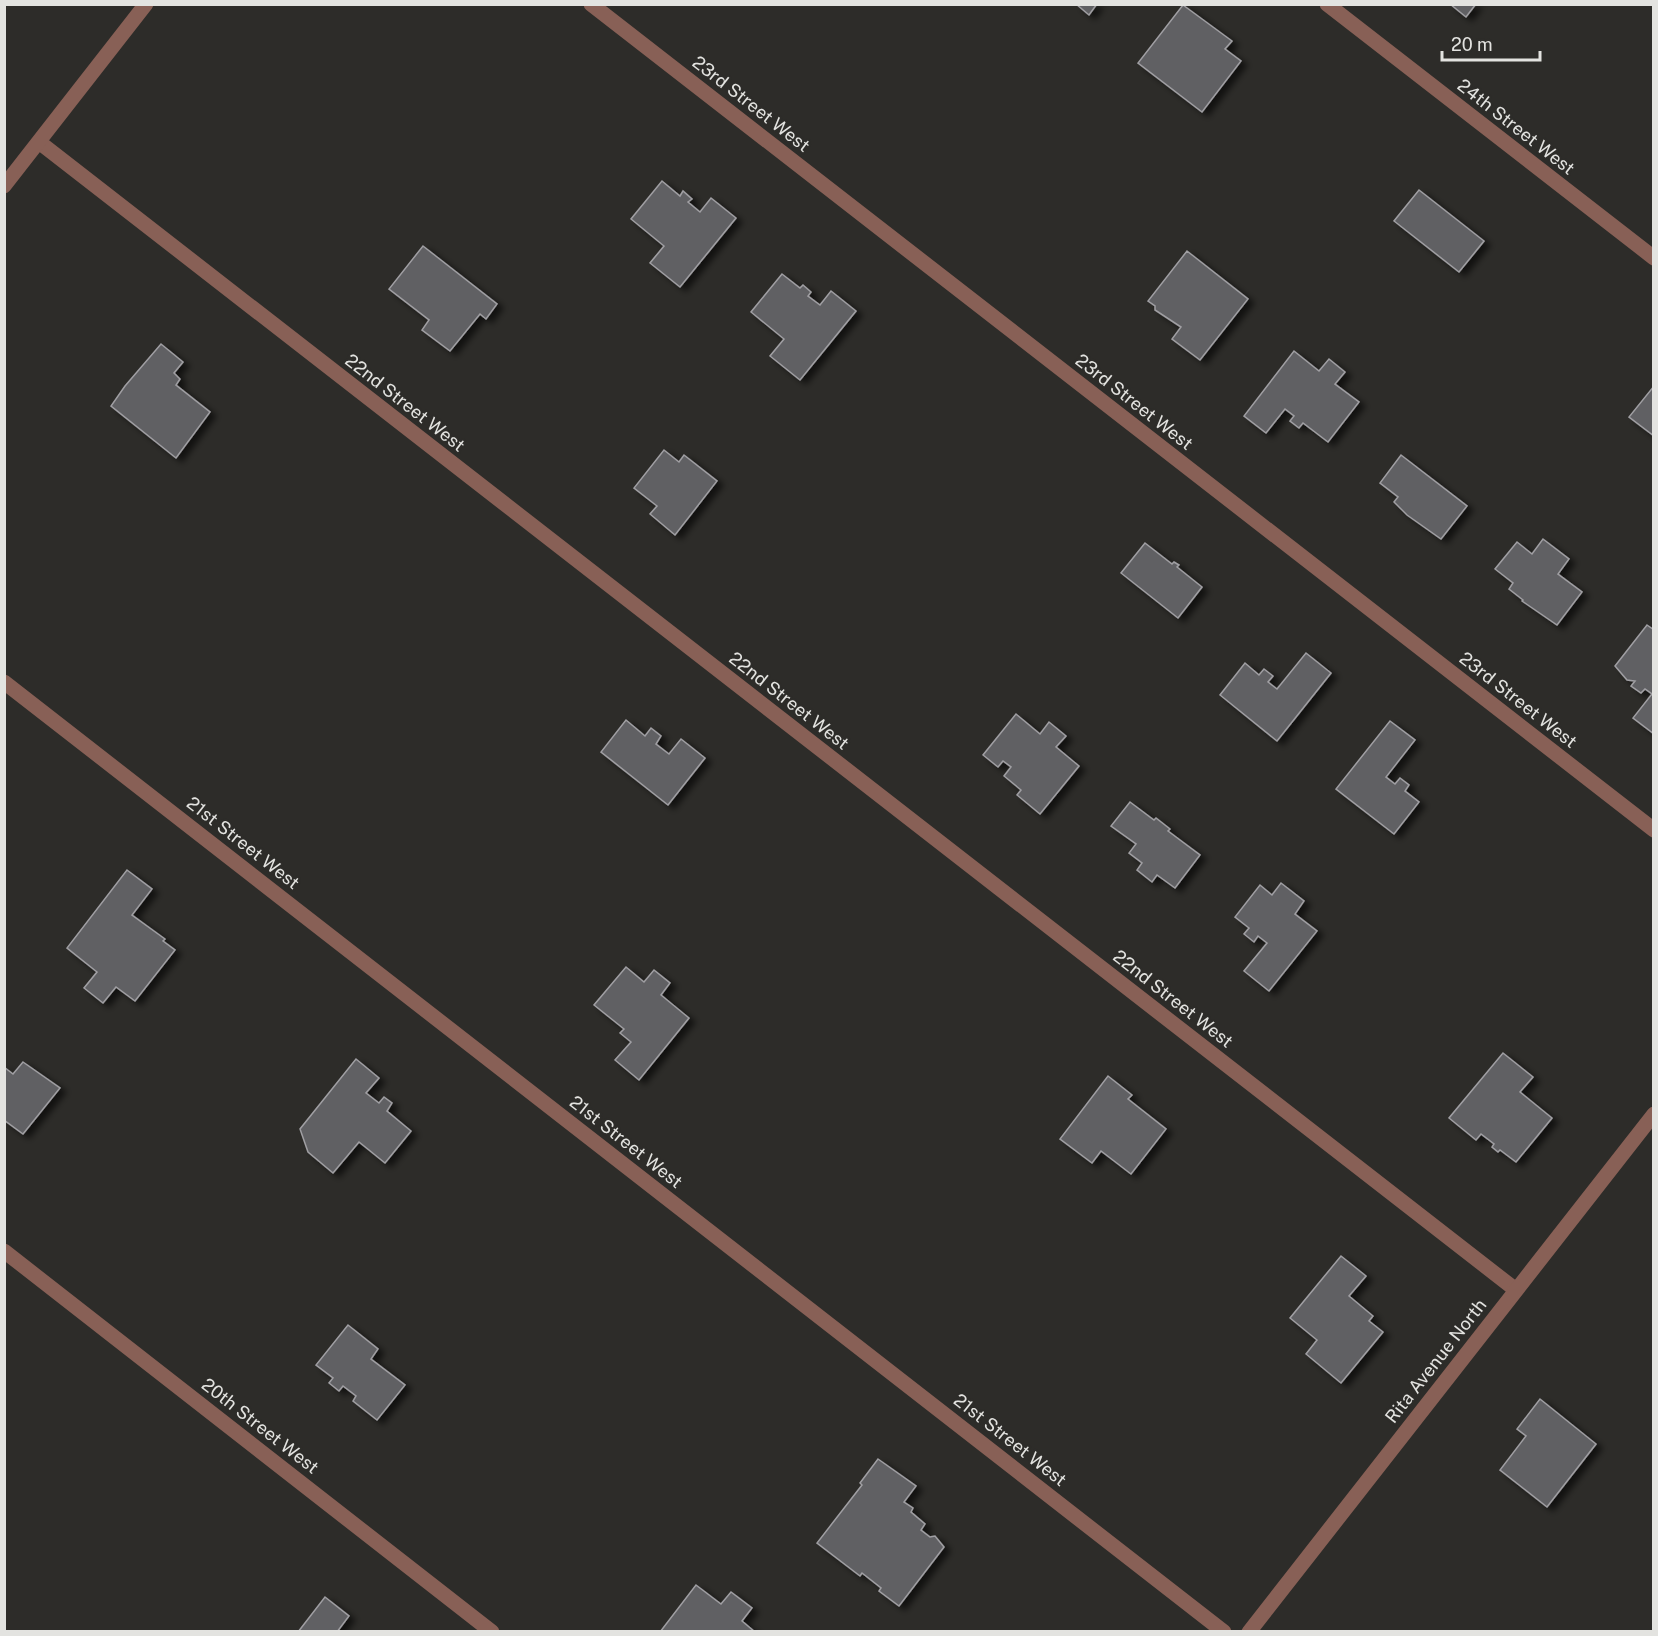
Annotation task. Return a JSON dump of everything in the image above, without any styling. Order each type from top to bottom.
[{"type":"street","points":[[4,186],[146,4]]},
{"type":"street","name":"23rd Street West","points":[[591,4],[1653,830]]},
{"type":"street","name":"24th Street West","points":[[1327,4],[1653,258]]},
{"type":"street","name":"22nd Street West","points":[[39,142],[1516,1290]]},
{"type":"street","name":"21st Street West","points":[[4,682],[1224,1632]]},
{"type":"street","name":"Rita Avenue North","points":[[1249,1632],[1653,1114]]},
{"type":"street","name":"20th Street West","points":[[4,1251],[492,1632]]},
{"type":"building","points":[[1076,4],[1097,4],[1089,15]]},
{"type":"building","points":[[1450,4],[1476,4],[1466,17]]},
{"type":"building","points":[[1183,5],[1232,41],[1225,49],[1241,61],[1202,112],[1138,63]]},
{"type":"building","points":[[662,181],[680,196],[683,191],[692,199],[688,202],[700,212],[711,198],[736,218],[680,287],[650,263],[664,246],[631,219]]},
{"type":"building","points":[[1419,190],[1484,241],[1459,272],[1394,221]]},
{"type":"building","points":[[423,246],[497,304],[486,319],[480,314],[450,351],[422,330],[429,320],[389,289]]},
{"type":"building","points":[[1187,251],[1248,299],[1200,360],[1172,339],[1181,327],[1155,310],[1155,306],[1148,301]]},
{"type":"building","points":[[782,274],[800,288],[803,285],[811,292],[808,296],[820,305],[831,291],[856,311],[800,380],[770,356],[784,339],[751,312]]},
{"type":"building","points":[[161,344],[183,362],[174,373],[180,379],[176,385],[210,412],[176,458],[111,406]]},
{"type":"building","points":[[1294,351],[1319,371],[1329,359],[1345,372],[1335,384],[1359,402],[1328,442],[1303,423],[1299,428],[1290,421],[1294,416],[1285,409],[1266,433],[1244,416]]},
{"type":"building","points":[[1654,386],[1654,436],[1629,417]]},
{"type":"building","points":[[664,450],[679,462],[684,455],[717,481],[675,535],[650,514],[657,506],[634,488]]},
{"type":"building","points":[[1401,455],[1467,506],[1441,539],[1407,515],[1394,502],[1398,497],[1380,483]]},
{"type":"building","points":[[1543,539],[1569,559],[1558,574],[1582,592],[1557,625],[1522,601],[1509,589],[1513,583],[1495,569],[1517,542],[1532,554]]},
{"type":"building","points":[[1145,543],[1172,564],[1174,562],[1179,565],[1177,567],[1202,587],[1178,618],[1121,573]]},
{"type":"building","points":[[1647,625],[1654,630],[1654,734],[1633,718],[1652,694],[1645,689],[1641,693],[1631,686],[1635,681],[1627,680],[1615,666]]},
{"type":"building","points":[[1306,653],[1331,673],[1277,741],[1220,695],[1245,663],[1259,675],[1264,669],[1273,676],[1268,682],[1277,689]]},
{"type":"building","points":[[1016,714],[1040,734],[1049,722],[1066,736],[1056,747],[1079,766],[1040,814],[1017,795],[1021,790],[1004,776],[1011,767],[1003,761],[998,767],[983,755]]},
{"type":"building","points":[[626,720],[645,736],[651,728],[661,736],[656,744],[669,754],[681,739],[705,758],[668,805],[601,752]]},
{"type":"building","points":[[1390,721],[1415,740],[1386,777],[1395,784],[1400,778],[1409,785],[1405,791],[1419,802],[1394,834],[1336,789]]},
{"type":"building","points":[[1130,802],[1154,820],[1156,818],[1170,829],[1168,831],[1200,855],[1175,888],[1157,875],[1152,882],[1137,870],[1142,863],[1129,853],[1136,844],[1111,826]]},
{"type":"building","points":[[127,870],[152,889],[132,915],[165,939],[163,941],[175,950],[135,1001],[116,987],[103,1003],[84,988],[97,972],[67,948]]},
{"type":"building","points":[[1281,883],[1304,901],[1295,914],[1317,931],[1269,991],[1244,971],[1267,943],[1258,936],[1254,942],[1244,934],[1249,928],[1235,917],[1260,885],[1272,895]]},
{"type":"building","points":[[626,967],[644,982],[654,970],[670,983],[661,995],[689,1018],[639,1080],[615,1060],[631,1042],[620,1033],[624,1029],[594,1005]]},
{"type":"building","points":[[1503,1053],[1533,1077],[1520,1092],[1552,1118],[1516,1162],[1500,1150],[1498,1152],[1492,1147],[1494,1144],[1481,1134],[1476,1140],[1449,1118]]},
{"type":"building","points":[[356,1059],[379,1078],[366,1093],[379,1103],[384,1097],[392,1103],[387,1111],[411,1131],[385,1163],[359,1142],[333,1173],[308,1152],[300,1129]]},
{"type":"building","points":[[23,1062],[60,1088],[23,1134],[4,1120],[4,1067],[13,1074]]},
{"type":"building","points":[[1108,1076],[1132,1095],[1128,1099],[1166,1129],[1131,1174],[1101,1151],[1092,1163],[1060,1139]]},
{"type":"building","points":[[1341,1256],[1366,1276],[1349,1296],[1373,1316],[1369,1321],[1383,1332],[1341,1383],[1306,1354],[1317,1340],[1290,1318]]},
{"type":"building","points":[[348,1325],[378,1349],[371,1359],[405,1385],[377,1420],[353,1401],[356,1396],[343,1386],[339,1391],[329,1383],[333,1378],[316,1365]]},
{"type":"building","points":[[1540,1399],[1596,1444],[1547,1507],[1500,1470],[1526,1436],[1517,1429]]},
{"type":"building","points":[[878,1459],[916,1486],[904,1502],[913,1508],[911,1512],[925,1524],[921,1530],[930,1537],[935,1536],[944,1547],[899,1606],[879,1591],[881,1588],[862,1573],[860,1576],[817,1543],[862,1485],[860,1483]]},
{"type":"building","points":[[696,1585],[721,1604],[731,1592],[752,1608],[742,1621],[755,1632],[660,1632]]},
{"type":"building","points":[[325,1597],[349,1616],[337,1632],[298,1632]]}]
